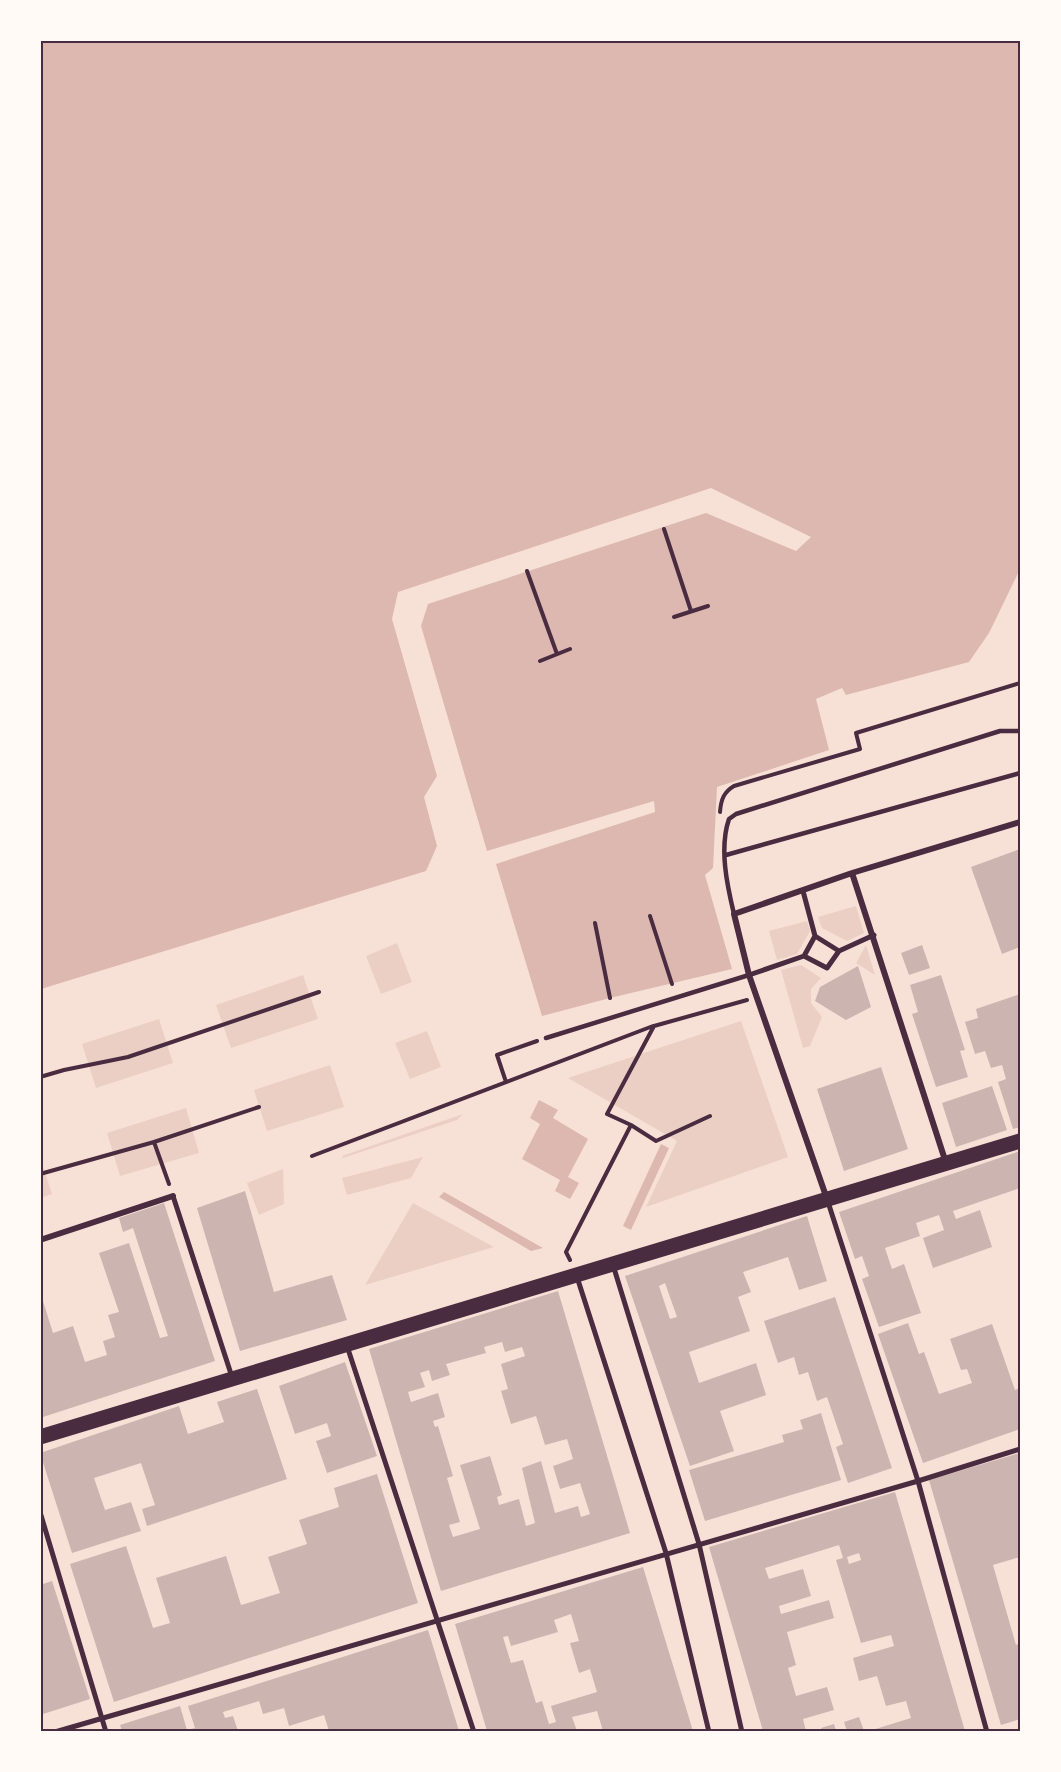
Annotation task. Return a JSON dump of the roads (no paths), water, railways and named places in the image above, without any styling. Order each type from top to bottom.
[{"type":"main road","points":[[40,1437],[1020,1141]]},
{"type":"street","points":[[987,1731],[918,1481],[827,1199],[756,997],[734,914],[852,873],[1020,822]]},
{"type":"street","points":[[852,873],[946,1163]]},
{"type":"street","points":[[802,891],[815,936],[839,951]]},
{"type":"street","points":[[749,975],[804,956],[815,936]]},
{"type":"street","points":[[804,956],[826,968],[839,951],[874,936]]},
{"type":"street","points":[[40,1240],[174,1196],[233,1379]]},
{"type":"street","points":[[612,1264],[699,1544],[742,1731]]},
{"type":"street","points":[[576,1275],[666,1553],[709,1731]]},
{"type":"street","points":[[347,1344],[474,1731]]},
{"type":"street","points":[[55,1731],[918,1481],[1020,1449]]},
{"type":"street","points":[[40,1512],[106,1731]]},
{"type":"lane","points":[[734,914],[729,893],[724,838],[729,819],[746,810],[1000,731],[1020,730]]},
{"type":"lane","points":[[726,855],[1020,773]]},
{"type":"lane","points":[[546,1038],[749,975]]}]
